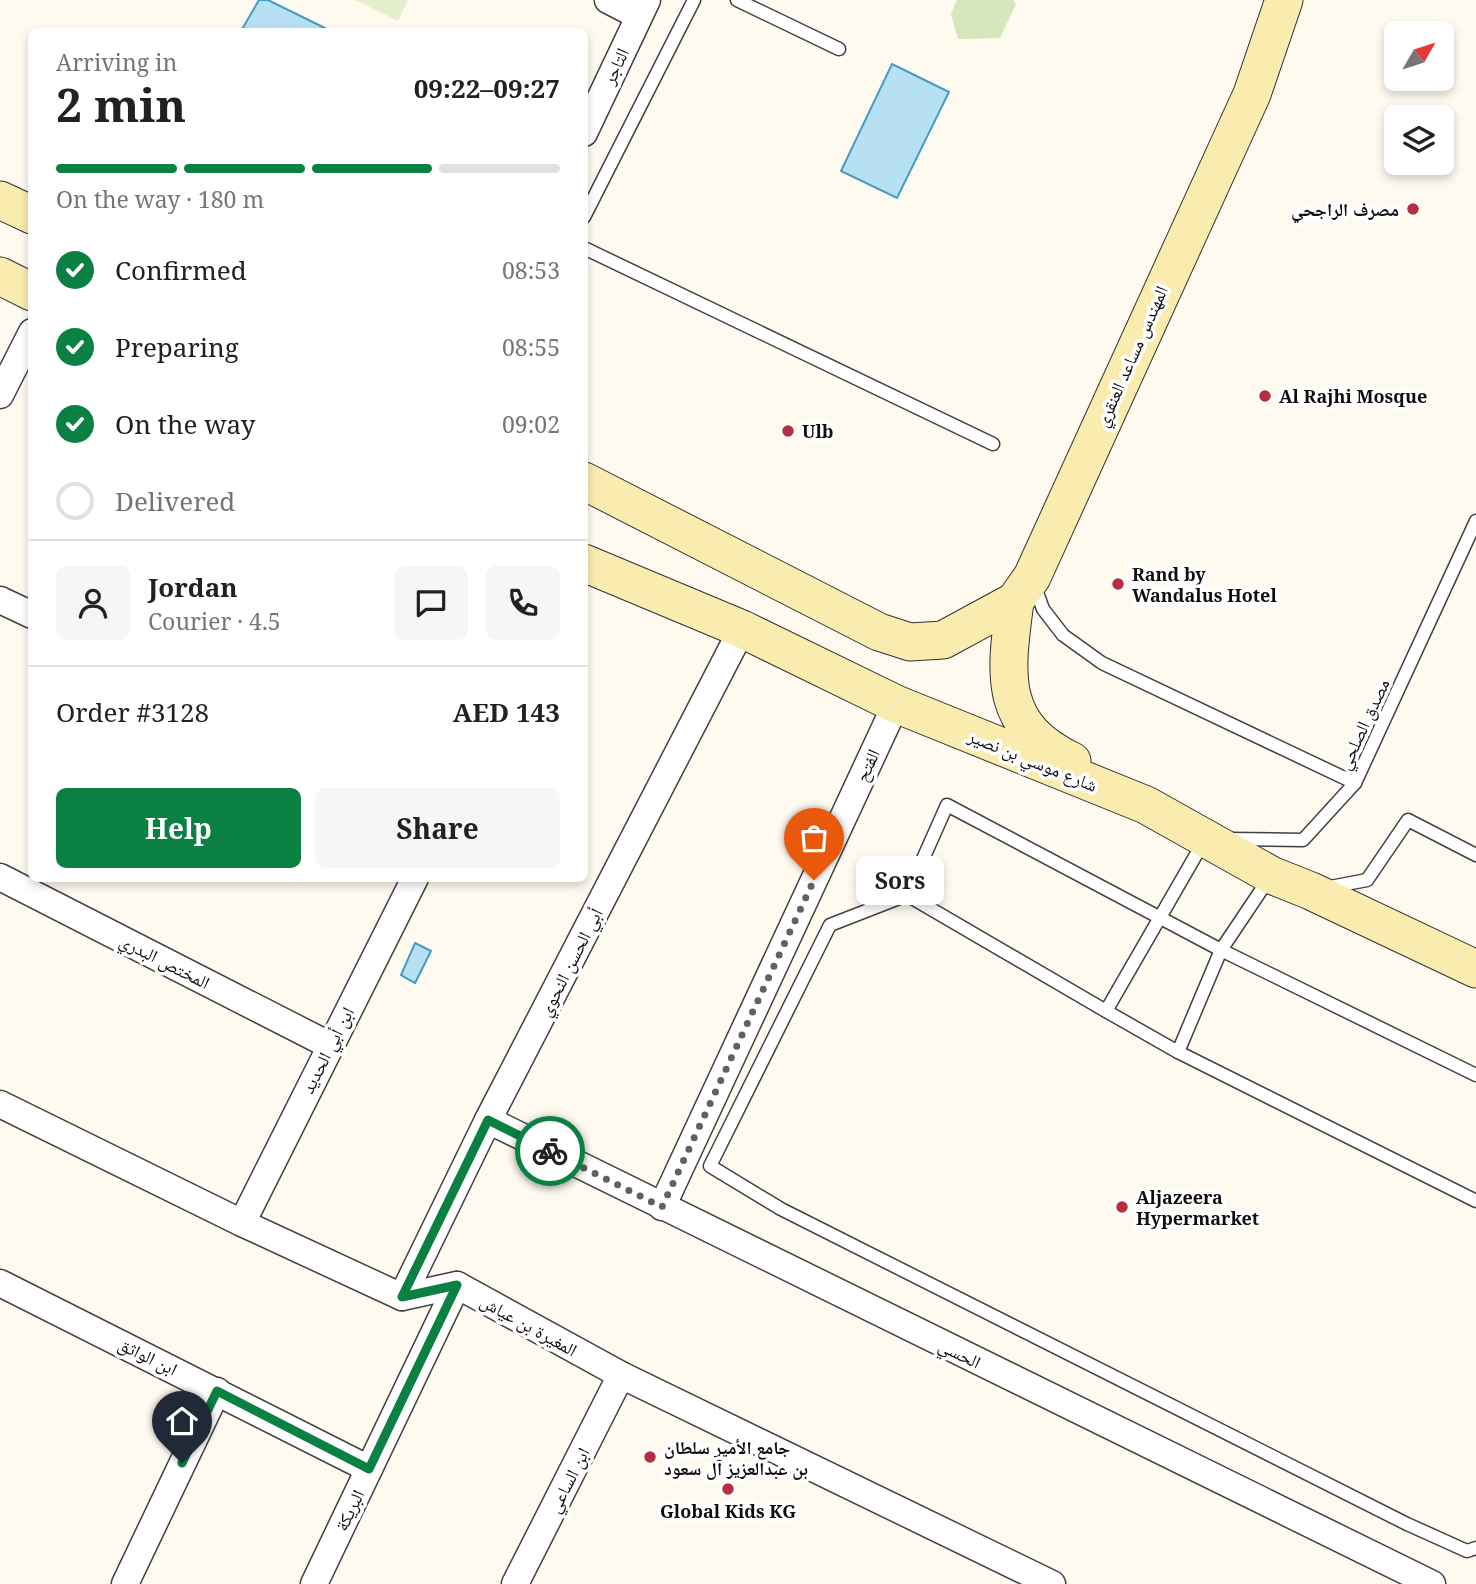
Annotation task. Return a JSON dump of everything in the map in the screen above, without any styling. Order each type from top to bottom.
[{"type":"street","points":[[608,0],[643,8]]},
{"type":"street","name":"المهندس مساعد العنقري","points":[[1146,805],[1078,764],[1049,750],[1023,720],[1010,698],[1007,662],[1023,589],[1252,94],[1284,0]]},
{"type":"street","points":[[1252,94],[1309,0]]},
{"type":"street","name":"التاجر","points":[[588,125],[643,8]]},
{"type":"street","points":[[0,200],[28,213]]},
{"type":"street","points":[[0,276],[28,290]]},
{"type":"street","points":[[0,395],[28,340]]},
{"type":"street","points":[[588,483],[879,632],[910,642],[943,640],[1023,589]]},
{"type":"street","name":"شارع موسي بن نصير","points":[[588,565],[742,629],[896,704],[1146,805],[1271,875],[1311,891],[1476,969]]},
{"type":"street","points":[[0,600],[28,613]]},
{"type":"street","name":"أبي الحسن النحوي","points":[[402,1297],[488,1120],[742,629]]},
{"type":"street","name":"الفتح","points":[[662,1207],[896,704]]},
{"type":"street","name":"المختص البدري","points":[[0,877],[329,1045]]},
{"type":"street","name":"ابن أبي الحديد","points":[[242,1223],[413,882]]},
{"type":"street","points":[[0,1104],[242,1223],[402,1297],[457,1285]]},
{"type":"street","name":"الحسي","points":[[488,1120],[1432,1584]]},
{"type":"street","name":"ابن الواثق","points":[[0,1283],[369,1469]]},
{"type":"street","name":"المغيرة بن عياش","points":[[457,1285],[621,1375],[1052,1584]]},
{"type":"street","name":"البريكة","points":[[314,1584],[457,1285]]},
{"type":"street","name":"ابن الساعي","points":[[515,1584],[621,1375]]},
{"type":"street","points":[[125,1584],[217,1391]]},
{"type":"lane","points":[[588,209],[694,0]]},
{"type":"lane","points":[[737,0],[839,49]]},
{"type":"lane","points":[[588,250],[993,444]]},
{"type":"lane","name":"مصدق الصلحي","points":[[1206,839],[1303,840],[1355,783],[1476,520]]},
{"type":"lane","points":[[1023,589],[1063,635],[1102,663],[1355,783]]},
{"type":"lane","points":[[1476,1075],[1157,919],[947,805],[907,895],[830,925],[710,1166],[780,1209],[1407,1524],[1467,1551],[1476,1548]]},
{"type":"lane","points":[[1311,891],[1367,880],[1408,820],[1476,855]]},
{"type":"lane","points":[[1106,1011],[1157,919],[1206,839]]},
{"type":"lane","points":[[1178,1052],[1221,950],[1271,875]]},
{"type":"lane","points":[[907,895],[1178,1052],[1476,1201]]},
{"type":"green space","points":[[355,0],[408,0],[398,21]]},
{"type":"green space","points":[[957,0],[1013,0],[1016,4],[1000,38],[958,39],[951,14]]},
{"type":"water","points":[[259,0],[268,0],[325,28],[243,28]]},
{"type":"water","points":[[892,64],[949,92],[897,198],[841,171]]},
{"type":"water","points":[[415,943],[431,951],[415,983],[401,975]]},
{"type":"way so far","points":[[550,1151],[662,1207],[814,880]]},
{"type":"place","name":"مصرف الراجحي","points":[[1413,209]]},
{"type":"place","name":"Al Rajhi Mosque","points":[[1265,396]]},
{"type":"place","name":"Ulb","points":[[788,431]]},
{"type":"place","name":"Rand by Wandalus Hotel","points":[[1118,584]]},
{"type":"place","name":"Sors","points":[[814,880]]},
{"type":"place","name":"Aljazeera Hypermarket","points":[[1122,1207]]},
{"type":"place","name":"جامع الأمير سلطان بن عبدالعزيز آل سعود","points":[[650,1457]]},
{"type":"place","name":"Global Kids KG","points":[[728,1489]]},
{"type":"route","points":[[182,1463],[217,1391],[369,1469],[457,1285],[402,1297],[488,1120],[550,1151]]}]
